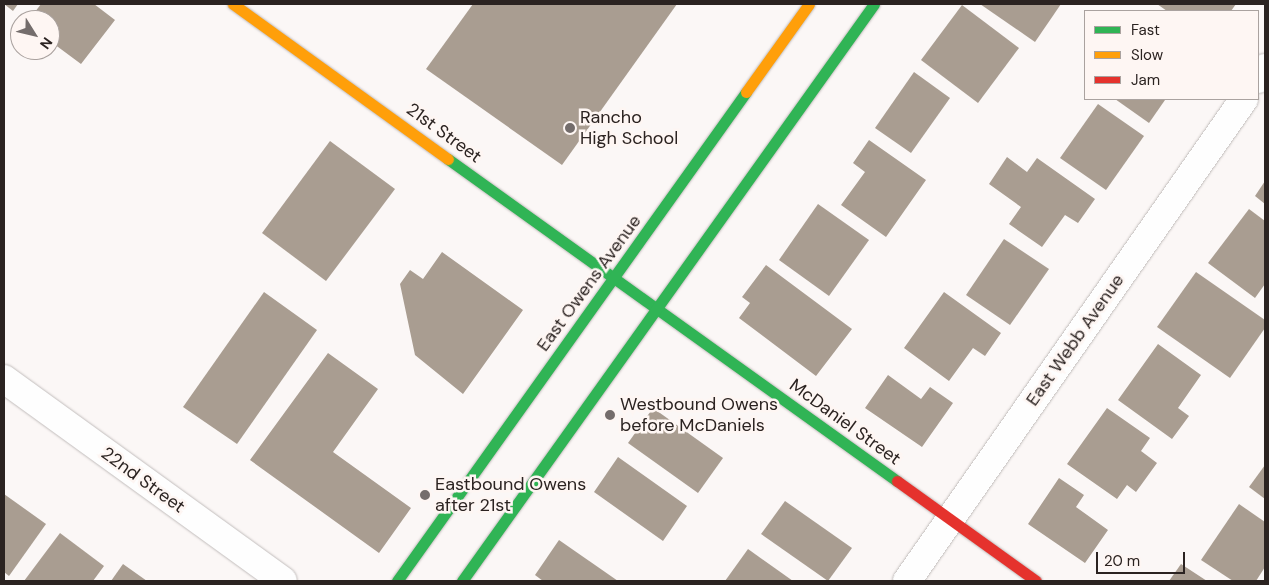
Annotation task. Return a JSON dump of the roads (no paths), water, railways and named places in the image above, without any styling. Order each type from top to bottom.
[{"type":"main road","name":"21st Street","points":[[233,4],[633,292]]},
{"type":"main road","name":"East Owens Avenue","points":[[396,581],[809,4]]},
{"type":"main road","points":[[462,581],[657,309],[866,9],[874,4]]},
{"type":"main road","name":"McDaniel Street","points":[[633,292],[1036,581]]},
{"type":"street","name":"East Webb Avenue","points":[[906,581],[1243,100]]},
{"type":"street","name":"22nd Street","points":[[4,379],[283,581]]},
{"type":"place","name":"Rancho High School","points":[[570,128]]},
{"type":"place","name":"Westbound Owens before McDaniels","points":[[610,415]]},
{"type":"place","name":"Eastbound Owens after 21st","points":[[425,495]]}]
